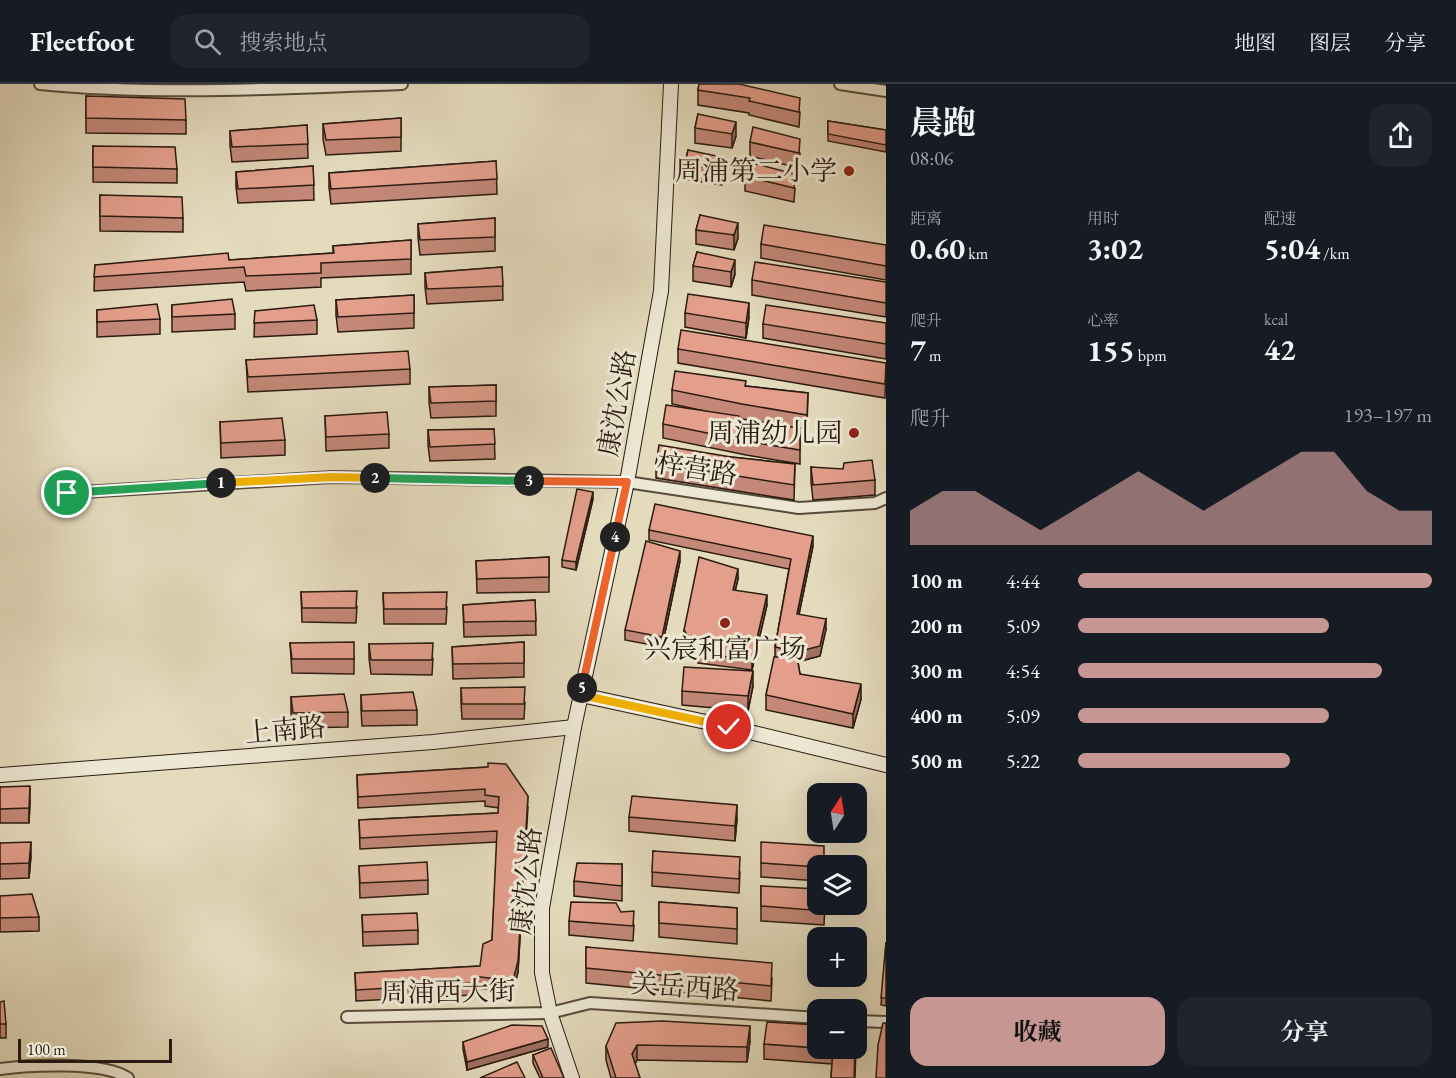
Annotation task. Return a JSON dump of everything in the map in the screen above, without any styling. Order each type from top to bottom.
[{"type":"street","points":[[40,84],[91,89],[219,90],[402,84]]},
{"type":"street","name":"康沈公路","points":[[572,1078],[550,1013],[542,973],[542,908],[574,727],[627,482],[662,291],[671,84]]},
{"type":"street","points":[[840,84],[886,91]]},
{"type":"street","name":"梓营路","points":[[67,493],[332,477],[627,482],[800,508],[875,503],[886,498]]},
{"type":"street","points":[[581,695],[729,727],[886,765]]},
{"type":"street","name":"上南路","points":[[0,775],[423,743],[574,727]]},
{"type":"street","name":"关岳西路","points":[[550,1013],[590,1003],[807,1017]]},
{"type":"street","name":"周浦西大街","points":[[347,1017],[550,1013]]},
{"type":"street","points":[[867,1021],[886,1022]]},
{"type":"street","points":[[0,1069],[80,1068],[119,1072],[128,1078]]},
{"type":"building","points":[[699,84],[739,84],[800,98],[799,112],[749,101],[750,98],[698,90]]},
{"type":"building","points":[[86,96],[185,99],[186,120],[86,118]]},
{"type":"building","points":[[698,114],[736,122],[732,134],[695,128]]},
{"type":"building","points":[[401,118],[401,137],[326,140],[323,124]]},
{"type":"building","points":[[828,121],[886,130],[886,145],[828,134]]},
{"type":"building","points":[[307,125],[308,144],[232,147],[230,131]]},
{"type":"building","points":[[753,127],[800,139],[799,153],[750,142]]},
{"type":"building","points":[[93,146],[175,147],[177,169],[93,167]]},
{"type":"building","points":[[688,150],[726,158],[722,170],[685,164]]},
{"type":"building","points":[[496,161],[497,179],[331,189],[329,173]]},
{"type":"building","points":[[748,162],[795,174],[794,188],[745,176]]},
{"type":"building","points":[[313,166],[314,185],[238,189],[236,172]]},
{"type":"building","points":[[100,195],[182,197],[183,218],[100,216]]},
{"type":"building","points":[[700,215],[738,223],[734,235],[696,230]]},
{"type":"building","points":[[495,218],[495,237],[420,240],[418,224]]},
{"type":"building","points":[[764,225],[886,245],[886,266],[761,244]]},
{"type":"building","points":[[411,240],[411,259],[321,263],[321,273],[246,276],[244,267],[94,277],[95,265],[228,253],[229,260],[334,253],[333,246]]},
{"type":"building","points":[[697,252],[735,260],[731,272],[693,266]]},
{"type":"building","points":[[755,262],[886,282],[886,303],[752,280]]},
{"type":"building","points":[[502,267],[503,286],[427,289],[425,273]]},
{"type":"building","points":[[688,294],[749,303],[746,323],[685,313]]},
{"type":"building","points":[[414,295],[414,313],[338,317],[336,300]]},
{"type":"building","points":[[232,299],[235,314],[172,317],[172,305]]},
{"type":"building","points":[[157,304],[160,319],[97,322],[97,310]]},
{"type":"building","points":[[314,305],[317,320],[254,323],[255,311]]},
{"type":"building","points":[[766,305],[886,323],[886,344],[763,324]]},
{"type":"building","points":[[681,330],[886,363],[885,384],[678,349]]},
{"type":"building","points":[[408,351],[410,369],[248,377],[246,360]]},
{"type":"building","points":[[675,371],[746,381],[745,386],[808,393],[807,415],[672,390]]},
{"type":"building","points":[[496,385],[496,401],[431,403],[429,387]]},
{"type":"building","points":[[666,405],[739,416],[738,421],[800,428],[800,450],[663,424]]},
{"type":"building","points":[[387,412],[389,434],[326,437],[325,416]]},
{"type":"building","points":[[282,418],[285,440],[221,443],[220,422]]},
{"type":"building","points":[[494,429],[495,444],[430,447],[428,430]]},
{"type":"building","points":[[659,445],[731,457],[795,464],[794,485],[656,463]]},
{"type":"building","points":[[872,460],[875,480],[813,485],[811,467],[843,469],[844,463]]},
{"type":"building","points":[[577,489],[593,492],[576,562],[562,560]]},
{"type":"building","points":[[655,504],[813,536],[797,614],[826,619],[820,646],[797,652],[775,647],[791,559],[649,530]]},
{"type":"building","points":[[646,541],[680,551],[662,637],[625,630]]},
{"type":"building","points":[[549,557],[549,577],[477,579],[476,561]]},
{"type":"building","name":"兴宸和富广场","points":[[699,557],[738,569],[733,590],[767,595],[752,660],[698,653],[684,630]]},
{"type":"building","points":[[357,591],[356,608],[302,608],[301,592]]},
{"type":"building","points":[[447,592],[446,609],[384,609],[383,593]]},
{"type":"building","points":[[535,600],[536,621],[464,622],[463,605]]},
{"type":"building","points":[[354,642],[354,659],[292,659],[290,643]]},
{"type":"building","points":[[524,642],[524,663],[453,664],[452,647]]},
{"type":"building","points":[[433,643],[432,660],[371,660],[369,644]]},
{"type":"building","points":[[774,657],[797,657],[800,674],[861,684],[853,714],[766,695]]},
{"type":"building","points":[[684,667],[753,671],[748,696],[682,691]]},
{"type":"building","points":[[525,687],[524,704],[462,704],[461,688]]},
{"type":"building","points":[[413,692],[417,710],[362,711],[361,695]]},
{"type":"building","points":[[344,694],[348,712],[293,713],[291,697]]},
{"type":"building","points":[[488,763],[506,764],[528,796],[518,961],[513,981],[473,976],[473,983],[356,990],[355,973],[480,966],[483,944],[492,940],[497,831],[360,838],[359,820],[498,813],[499,797],[485,795],[485,789],[358,797],[357,775],[488,767]]},
{"type":"building","points":[[30,786],[29,808],[0,809],[0,787]]},
{"type":"building","points":[[632,796],[737,805],[735,826],[629,817]]},
{"type":"building","points":[[31,842],[29,863],[0,864],[0,843]]},
{"type":"building","points":[[761,842],[824,846],[824,855],[807,855],[807,866],[761,863]]},
{"type":"building","points":[[653,851],[740,857],[739,879],[652,872]]},
{"type":"building","points":[[427,862],[428,880],[360,883],[359,866]]},
{"type":"building","points":[[577,863],[622,864],[622,886],[574,881]]},
{"type":"building","points":[[761,886],[807,888],[807,910],[761,906]]},
{"type":"building","points":[[32,894],[39,917],[0,918],[0,896]]},
{"type":"building","points":[[571,902],[616,903],[621,912],[634,911],[633,926],[569,921]]},
{"type":"building","points":[[659,902],[737,908],[737,929],[659,923]]},
{"type":"building","points":[[417,913],[418,930],[363,932],[362,915]]},
{"type":"building","points":[[886,942],[886,998],[881,998]]},
{"type":"building","points":[[586,947],[772,963],[771,986],[586,968]]},
{"type":"building","points":[[4,1001],[6,1024],[0,1024],[0,1002]]},
{"type":"building","points":[[662,1021],[750,1026],[747,1047],[637,1045],[632,1054],[640,1078],[616,1078],[606,1046],[616,1023]]},
{"type":"building","points":[[767,1022],[807,1024],[807,1047],[764,1044]]},
{"type":"building","points":[[883,1023],[886,1023],[886,1078],[876,1078],[878,1045]]},
{"type":"building","points":[[512,1025],[542,1026],[548,1039],[467,1062],[463,1042]]},
{"type":"building","points":[[551,1048],[564,1078],[543,1078],[533,1055]]},
{"type":"building","points":[[832,1059],[855,1059],[854,1078],[831,1078]]},
{"type":"building","points":[[517,1062],[525,1078],[480,1078]]},
{"type":"place","name":"周浦第二小学","points":[[849,171]]},
{"type":"place","name":"周浦幼儿园","points":[[854,433]]},
{"type":"place","name":"兴宸和富广场","points":[[725,623]]},
{"type":"route","points":[[67,493],[332,477],[627,482],[581,695],[729,727]]}]
